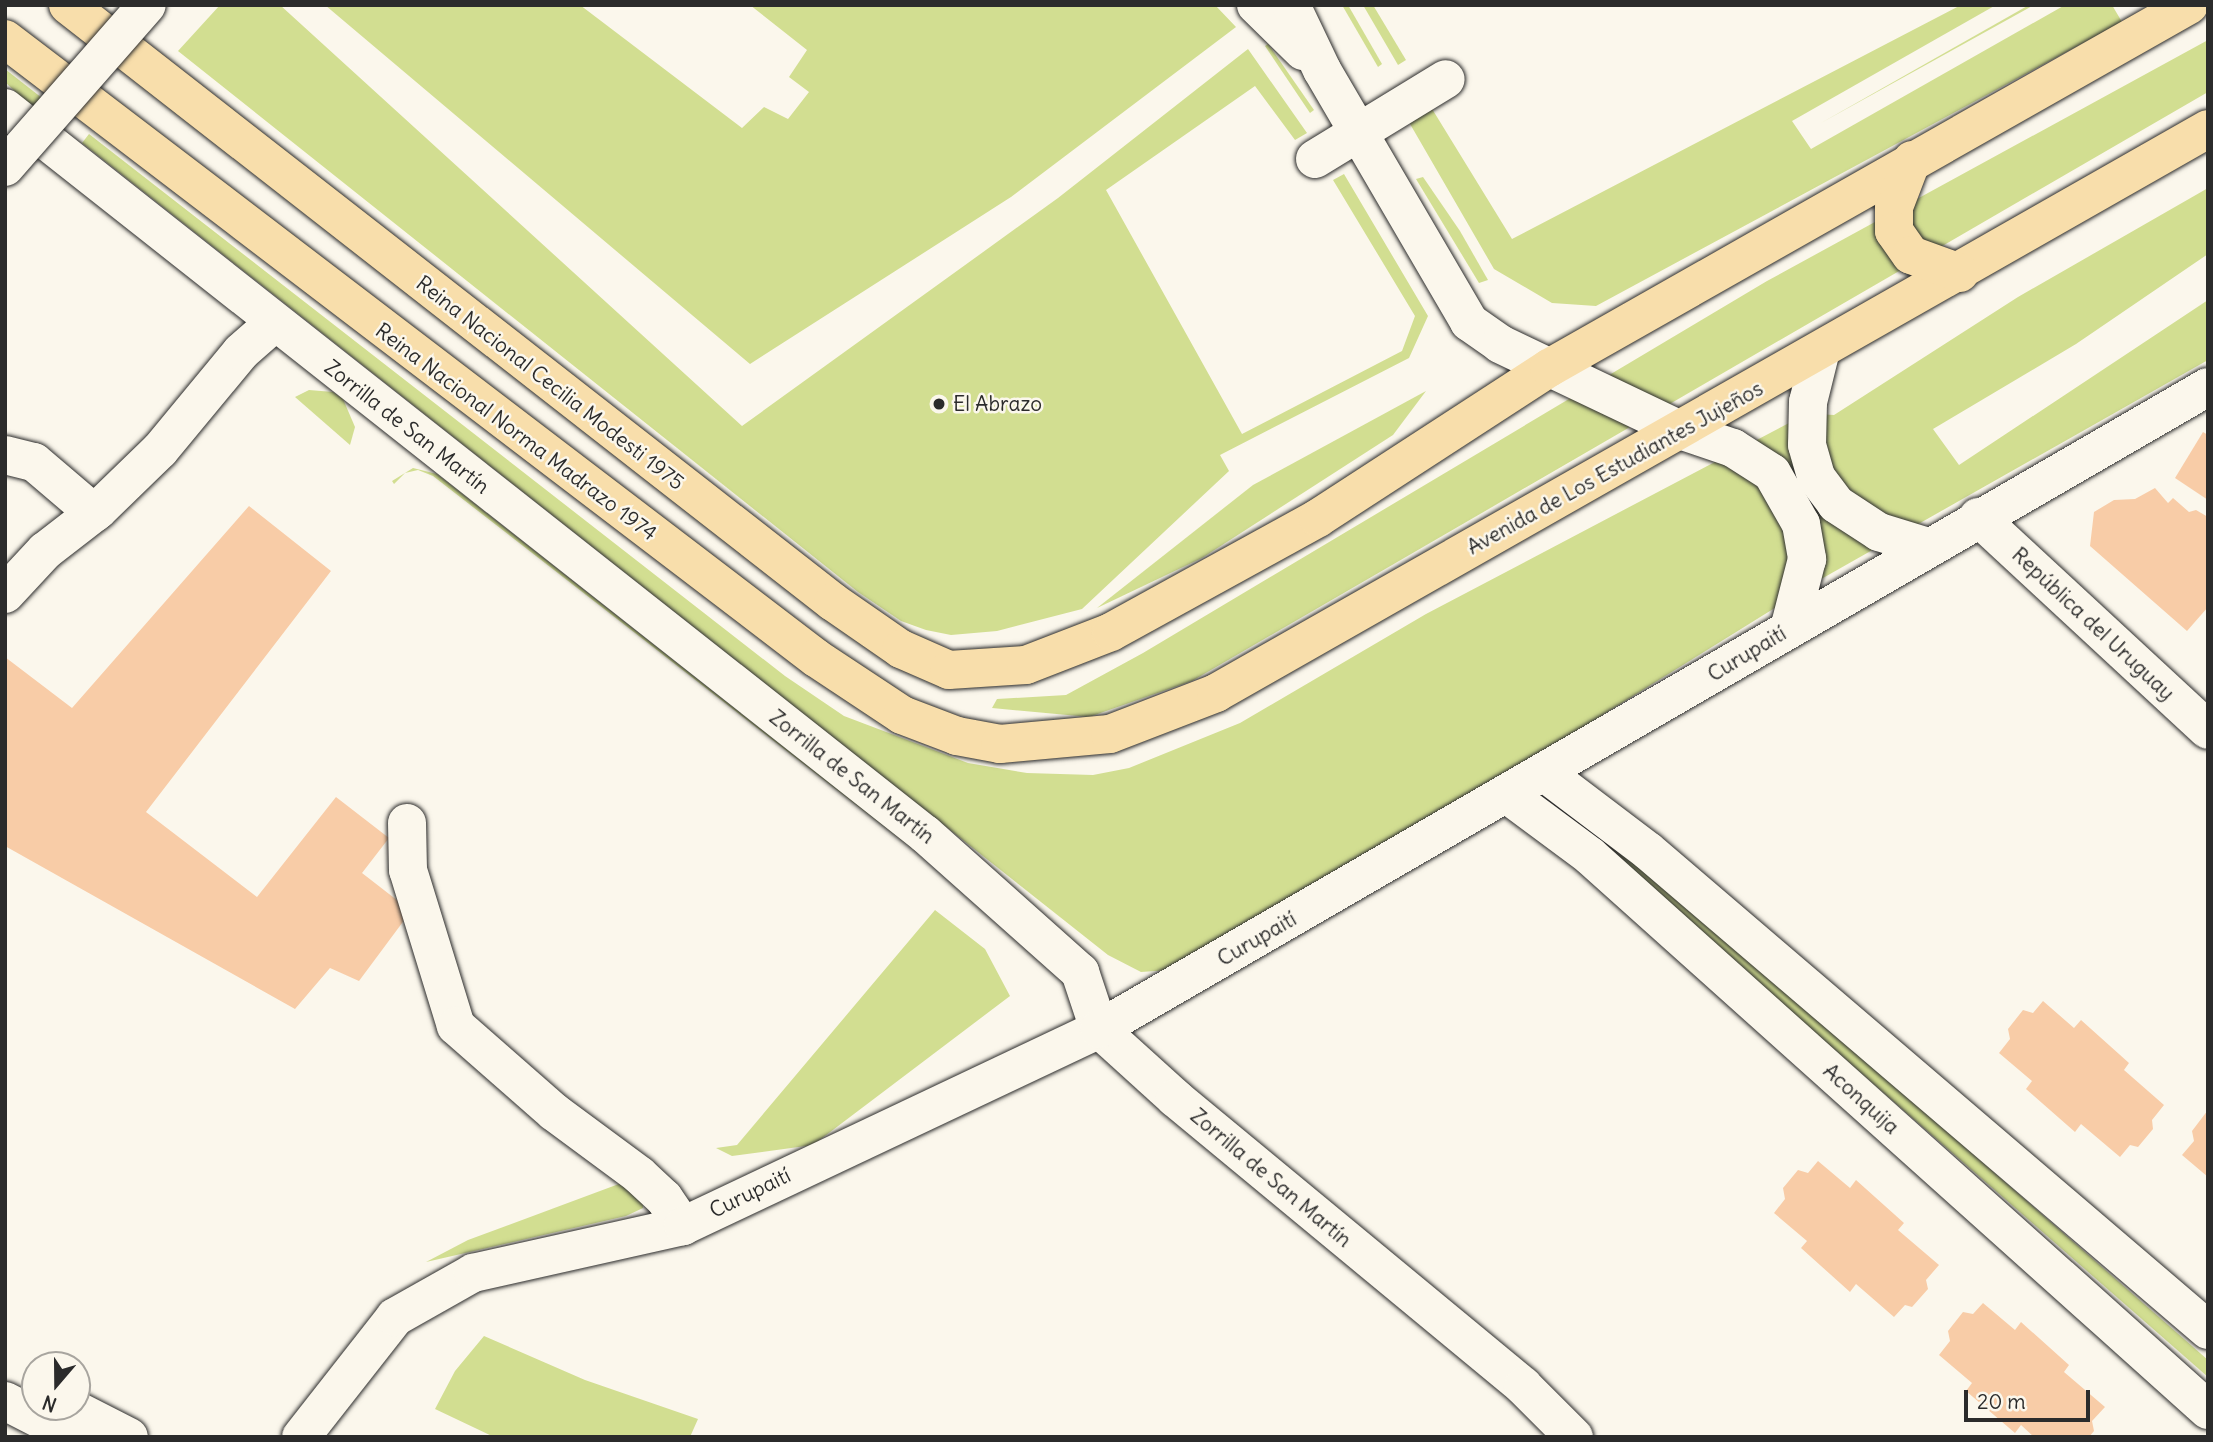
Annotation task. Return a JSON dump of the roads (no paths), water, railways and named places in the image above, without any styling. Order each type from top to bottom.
[{"type":"main road","name":"Reina Nacional Cecilia Modesti 1975","points":[[68,5],[467,319],[878,634],[901,649],[950,670],[1026,665],[1111,632],[1318,518],[1549,368]]},
{"type":"main road","points":[[1549,368],[2189,5]]},
{"type":"main road","name":"Reina Nacional Norma Madrazo 1974","points":[[5,39],[816,658],[902,716],[957,736],[1000,744]]},
{"type":"main road","name":"Avenida de Los Estudiantes Jujeños","points":[[1000,744],[1110,734],[1216,693],[1820,354],[2208,129]]},
{"type":"main road","points":[[1912,160],[1894,207],[1894,232],[1911,255],[1960,273]]},
{"type":"street","points":[[5,167],[147,5]]},
{"type":"street","points":[[1256,5],[1322,70]]},
{"type":"street","points":[[1291,5],[1322,70],[1469,322],[1500,344],[1681,430],[1733,448],[1772,473],[1801,524],[1807,559],[1789,629]]},
{"type":"street","points":[[1315,159],[1446,79]]},
{"type":"street","name":"Zorrilla de San Martín","points":[[5,108],[76,168],[946,852],[1080,972],[1099,1029],[1175,1098],[1523,1386],[1574,1437]]},
{"type":"street","points":[[5,594],[45,551],[94,513],[160,450],[241,352],[274,323]]},
{"type":"street","points":[[1820,354],[1808,402],[1807,445],[1816,477],[1836,504],[1879,532],[1928,547]]},
{"type":"street","name":"Curupaití","points":[[301,1437],[395,1317],[473,1273],[683,1226],[1099,1029],[1508,795],[1978,517],[2208,387]]},
{"type":"street","points":[[5,455],[34,462],[94,513]]},
{"type":"street","name":"República del Uruguay","points":[[1978,517],[2208,730]]},
{"type":"street","points":[[1545,773],[1648,851],[2208,1330]]},
{"type":"street","name":"Aconquija","points":[[1508,795],[1590,856],[2208,1410]]},
{"type":"street","points":[[407,823],[408,870],[456,1026],[554,1112],[639,1175],[664,1198],[683,1226]]},
{"type":"street","points":[[5,1374],[21,1382]]},
{"type":"street","points":[[5,1401],[75,1437]]},
{"type":"street","points":[[91,1418],[129,1437]]},
{"type":"place","name":"El Abrazo","points":[[939,404]]}]
